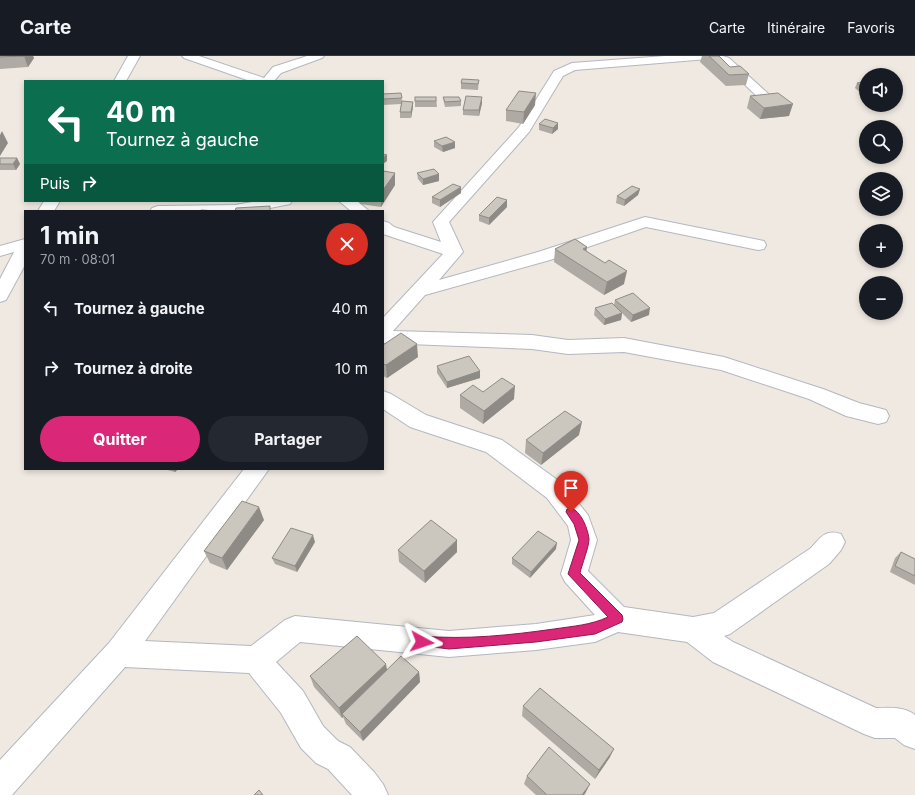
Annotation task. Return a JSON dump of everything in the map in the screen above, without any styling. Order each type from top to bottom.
[{"type":"street","points":[[121,80],[134,56]]},
{"type":"street","points":[[188,56],[259,80]]},
{"type":"street","points":[[269,80],[277,70],[318,56]]},
{"type":"street","points":[[454,252],[441,222],[524,129],[558,74],[572,67],[709,56],[725,60],[768,99]]},
{"type":"street","points":[[236,210],[279,202]]},
{"type":"street","points":[[348,202],[360,210]]},
{"type":"street","points":[[418,291],[544,256],[645,222],[758,245]]},
{"type":"street","points":[[384,227],[388,230],[454,252]]},
{"type":"street","points":[[0,251],[24,244]]},
{"type":"street","points":[[0,296],[24,250]]},
{"type":"street","points":[[384,329],[454,252]]},
{"type":"street","points":[[384,337],[532,342],[568,347],[624,345],[724,364],[816,394],[854,410],[878,416]]},
{"type":"street","points":[[384,400],[418,421],[494,446],[555,491],[579,522],[584,540],[574,574],[618,619]]},
{"type":"street","points":[[0,784],[118,653],[256,470]]},
{"type":"street","points":[[118,653],[256,660],[294,629],[449,644],[536,637],[595,629],[618,619],[693,630],[720,625],[820,556],[832,542]]},
{"type":"street","points":[[693,630],[723,652],[875,723],[900,723],[915,734]]},
{"type":"street","points":[[256,660],[292,702],[312,737],[327,752],[339,758],[363,783],[372,795]]},
{"type":"building","points":[[0,56],[24,56],[0,57]]},
{"type":"building","points":[[709,56],[719,56],[730,67],[740,66],[749,74],[729,75]]},
{"type":"building","points":[[462,79],[479,80],[478,84],[461,83]]},
{"type":"building","points":[[519,91],[536,93],[524,112],[506,110]]},
{"type":"building","points":[[401,93],[402,98],[384,99],[384,94]]},
{"type":"building","points":[[778,93],[793,104],[764,108],[750,96]]},
{"type":"building","points":[[466,96],[482,97],[479,110],[463,110]]},
{"type":"building","points":[[415,97],[436,97],[436,101],[415,101]]},
{"type":"building","points":[[443,97],[459,97],[461,101],[445,102]]},
{"type":"building","points":[[402,101],[413,102],[411,112],[400,112]]},
{"type":"building","points":[[545,119],[558,123],[553,128],[539,124]]},
{"type":"building","points":[[446,137],[455,142],[442,146],[434,141]]},
{"type":"building","points":[[0,158],[17,158],[13,164],[0,164]]},
{"type":"building","points":[[434,169],[439,174],[423,179],[417,173]]},
{"type":"building","points":[[384,171],[395,173],[384,189]]},
{"type":"building","points":[[453,184],[461,187],[440,200],[432,197]]},
{"type":"building","points":[[632,186],[640,189],[625,200],[617,196]]},
{"type":"building","points":[[497,197],[507,200],[489,218],[479,215]]},
{"type":"building","points":[[270,206],[270,210],[235,210],[236,208]]},
{"type":"building","points":[[575,239],[587,247],[583,249],[605,263],[609,260],[627,271],[607,282],[555,249]]},
{"type":"building","points":[[633,293],[650,308],[633,315],[615,300]]},
{"type":"building","points":[[612,303],[622,313],[605,319],[595,308]]},
{"type":"building","points":[[401,333],[417,344],[386,365],[384,364],[384,344]]},
{"type":"building","points":[[469,356],[480,371],[447,382],[437,366]]},
{"type":"building","points":[[502,378],[515,386],[484,411],[460,395],[473,385],[483,392]]},
{"type":"building","points":[[565,411],[582,422],[543,453],[526,440]]},
{"type":"building","points":[[242,501],[259,507],[222,558],[204,551]]},
{"type":"building","points":[[431,520],[457,540],[424,571],[398,550]]},
{"type":"building","points":[[291,528],[313,535],[295,566],[272,558]]},
{"type":"building","points":[[538,531],[557,543],[531,572],[512,558]]},
{"type":"building","points":[[901,552],[915,559],[915,576],[895,566]]},
{"type":"building","points":[[357,636],[386,664],[339,708],[310,676]]},
{"type":"building","points":[[401,656],[419,672],[360,732],[342,714]]},
{"type":"building","points":[[540,688],[614,749],[599,770],[523,706]]},
{"type":"building","points":[[549,747],[590,784],[582,795],[547,795],[527,776]]},
{"type":"building","points":[[259,790],[263,795],[254,795]]},
{"type":"route","points":[[422,642],[449,644],[536,637],[595,629],[618,619],[574,574],[584,540],[579,522],[571,512]]}]
